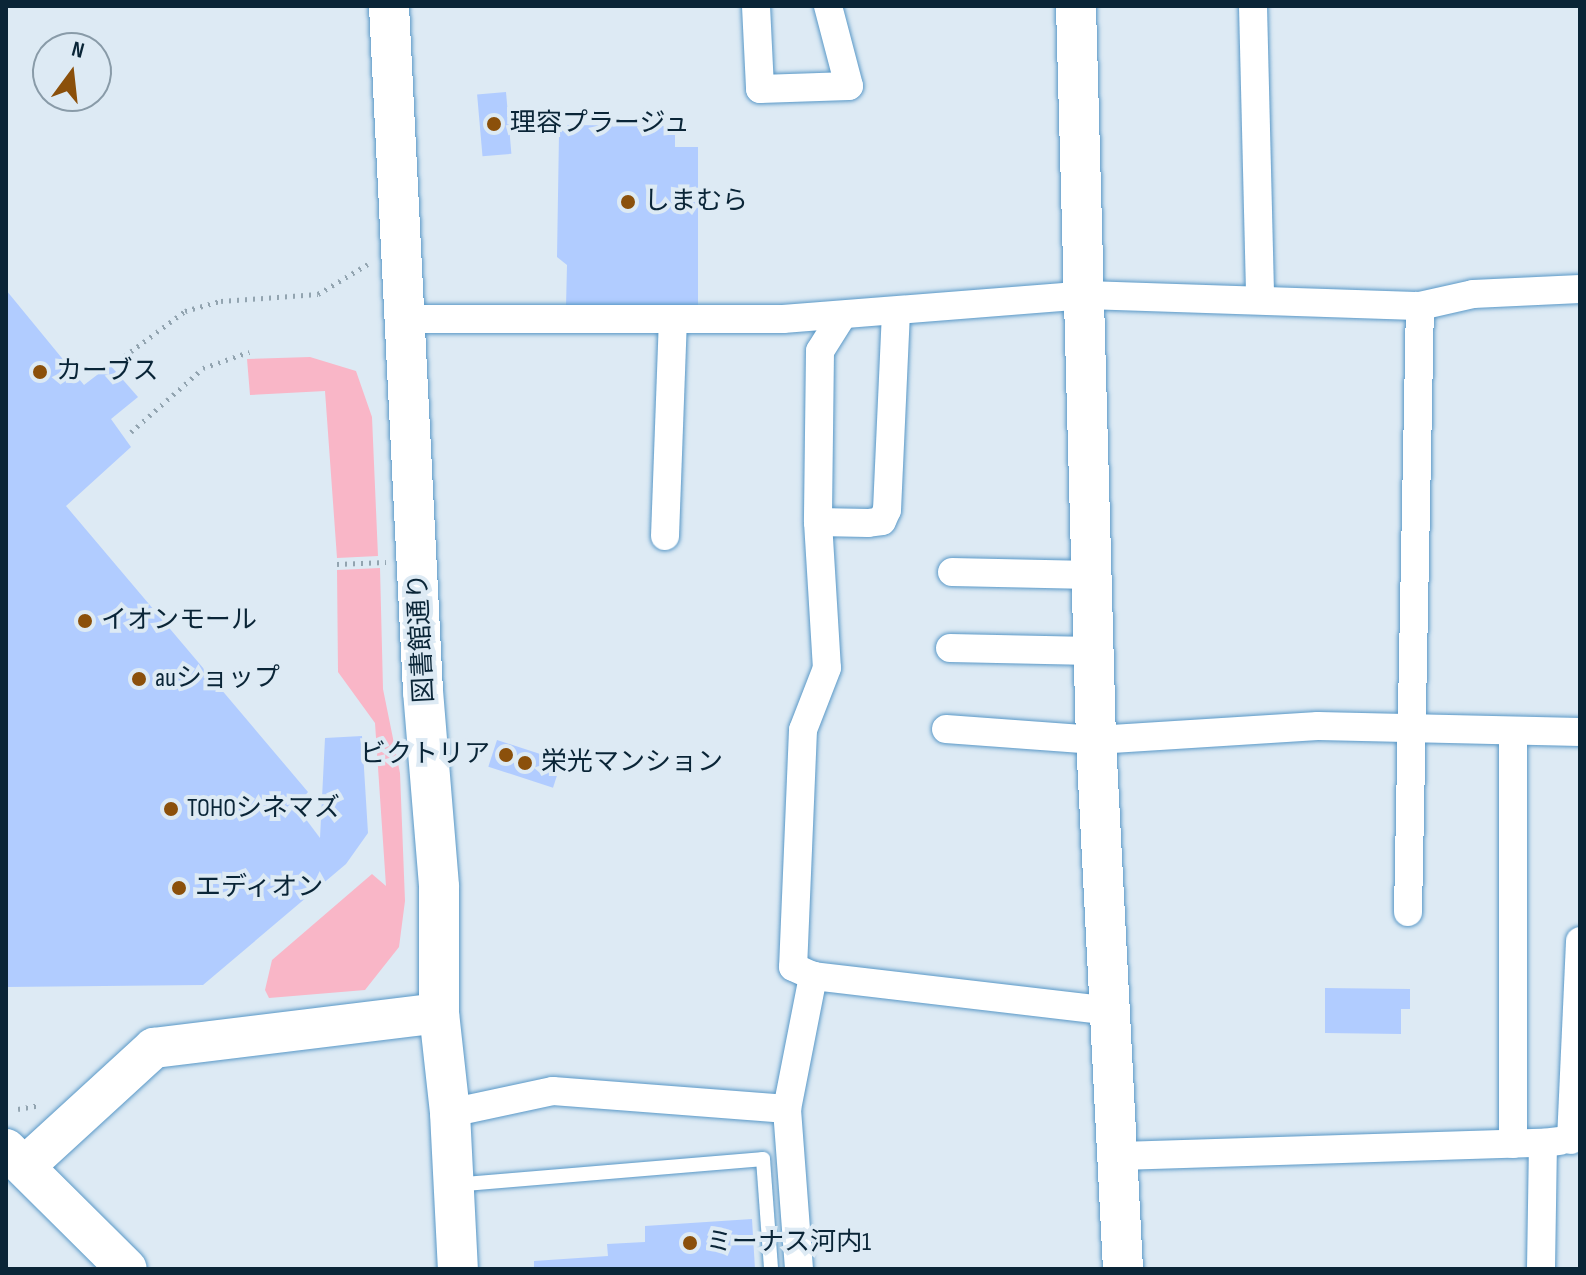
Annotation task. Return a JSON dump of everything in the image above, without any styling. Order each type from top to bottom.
[{"type":"street","name":"図書館通り","points":[[389,6],[408,319],[423,691],[439,887],[439,1013],[450,1113],[458,1269]]},
{"type":"street","points":[[756,6],[760,89],[849,86],[828,6]]},
{"type":"street","points":[[1076,6],[1086,295],[1092,651],[1123,1269]]},
{"type":"street","points":[[1253,6],[1260,298]]},
{"type":"street","points":[[408,319],[673,321],[842,316],[1086,295],[1260,298],[1287,304],[1420,306],[1473,294],[1580,289]]},
{"type":"street","points":[[1408,912],[1420,306]]},
{"type":"street","points":[[818,522],[882,521],[887,510],[896,312]]},
{"type":"street","points":[[842,316],[820,351],[818,522],[827,668],[803,730],[790,951],[793,967],[813,976],[1110,1011]]},
{"type":"street","points":[[665,536],[673,321]]},
{"type":"street","points":[[952,572],[1091,575]]},
{"type":"street","points":[[950,648],[1092,651]]},
{"type":"street","points":[[946,729],[1096,740],[1318,726],[1580,732]]},
{"type":"street","points":[[1513,731],[1513,1144]]},
{"type":"street","points":[[1541,1269],[1565,1141],[1580,941]]},
{"type":"street","points":[[799,1269],[787,1109],[813,976]]},
{"type":"street","points":[[127,1269],[12,1166],[154,1048],[439,1013]]},
{"type":"street","points":[[450,1113],[553,1091],[787,1109]]},
{"type":"street","points":[[1118,1156],[1565,1141]]},
{"type":"lane","points":[[454,1185],[763,1159],[771,1269]]},
{"type":"path","points":[[118,361],[185,311],[221,301],[318,294],[366,270],[372,256]]},
{"type":"path","points":[[131,432],[203,368],[249,352]]},
{"type":"path","points":[[337,564],[387,562]]},
{"type":"shaded area","points":[[310,357],[356,371],[372,417],[378,556],[337,558],[325,391],[250,395],[247,359]]},
{"type":"shaded area","points":[[380,568],[383,689],[400,773],[405,901],[399,947],[365,990],[269,998],[265,990],[272,960],[372,874],[386,886],[375,723],[338,672],[337,570]]},
{"type":"building","name":"理容プラージュ","points":[[506,92],[511,154],[483,156],[477,95]]},
{"type":"building","name":"しまむら","points":[[568,125],[675,126],[675,147],[698,147],[698,307],[566,306],[567,265],[557,257],[559,133]]},
{"type":"building","name":"イオンモール","points":[[6,290],[84,385],[110,365],[138,397],[111,419],[131,447],[66,506],[308,792],[296,806],[320,838],[325,738],[362,736],[368,833],[346,864],[203,985],[6,987]]},
{"type":"building","name":"栄光マンション","points":[[497,740],[562,761],[553,788],[488,767]]},
{"type":"building","points":[[1325,988],[1410,989],[1410,1009],[1401,1009],[1401,1034],[1325,1033]]},
{"type":"building","name":"ミーナス河内1","points":[[752,1219],[755,1269],[534,1269],[534,1261],[608,1256],[607,1244],[645,1242],[645,1226]]},
{"type":"place","name":"理容プラージュ","points":[[494,124]]},
{"type":"place","name":"しまむら","points":[[628,202]]},
{"type":"place","name":"カーブス","points":[[40,372]]},
{"type":"place","name":"イオンモール","points":[[85,621]]},
{"type":"place","name":"auショップ","points":[[139,679]]},
{"type":"place","name":"ビクトリア","points":[[506,755]]},
{"type":"place","name":"栄光マンション","points":[[525,763]]},
{"type":"place","name":"TOHOシネマズ","points":[[171,809]]},
{"type":"place","name":"エディオン","points":[[179,888]]},
{"type":"place","name":"ミーナス河内1","points":[[690,1243]]}]
